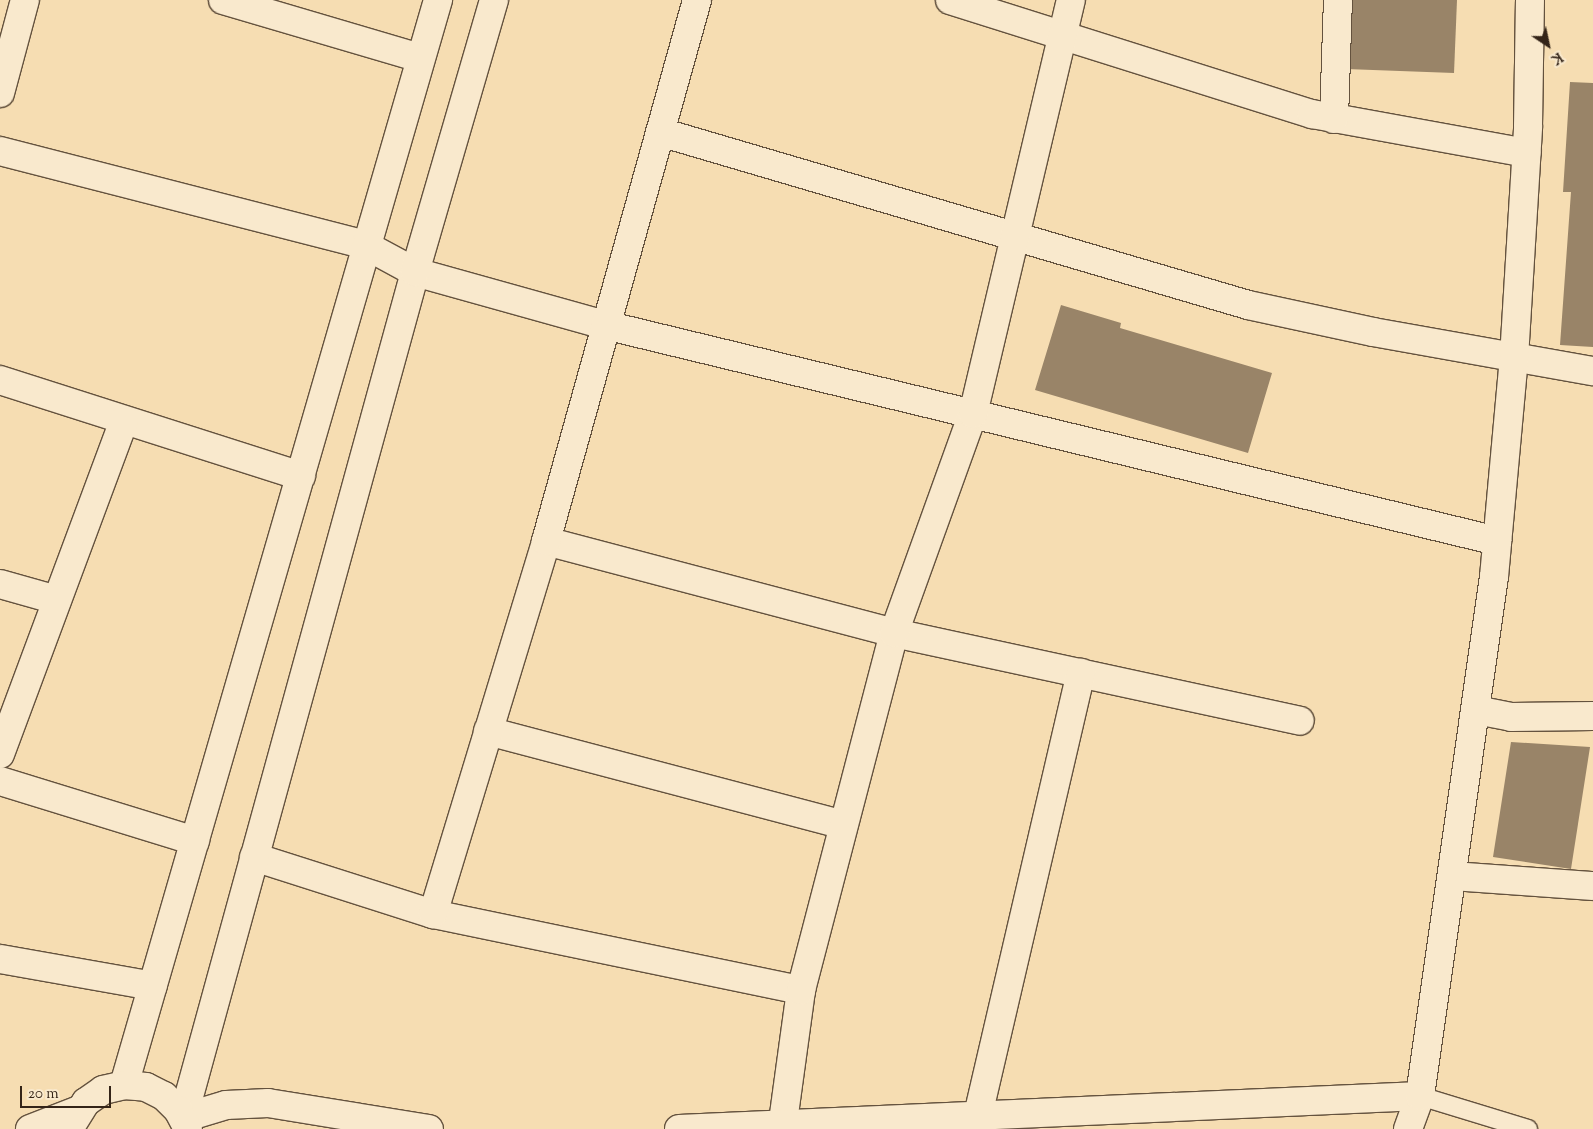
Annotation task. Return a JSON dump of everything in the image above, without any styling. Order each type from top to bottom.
[{"type":"street","points":[[0,94],[25,0]]},
{"type":"street","points":[[224,0],[420,58]]},
{"type":"street","points":[[124,1085],[301,476],[365,245],[438,0]]},
{"type":"street","points":[[186,1123],[254,857],[415,272],[494,0]]},
{"type":"street","points":[[433,914],[546,541],[697,0]]},
{"type":"street","points":[[950,0],[1060,36],[1334,119],[1526,152]]},
{"type":"street","points":[[782,1126],[801,990],[894,633],[973,414],[1060,36],[1071,0]]},
{"type":"street","points":[[1334,119],[1338,0]]},
{"type":"street","points":[[1408,1129],[1420,1096],[1476,710],[1497,541],[1514,358],[1526,152],[1530,0]]},
{"type":"street","points":[[660,132],[1248,305],[1514,358],[1593,371]]},
{"type":"street","points":[[0,151],[365,245],[415,272],[605,325],[1497,541]]},
{"type":"street","points":[[0,380],[301,476]]},
{"type":"street","points":[[0,754],[124,420]]},
{"type":"street","points":[[546,541],[894,633],[1300,721]]},
{"type":"street","points":[[0,584],[57,600]]},
{"type":"street","points":[[978,1115],[1081,673]]},
{"type":"street","points":[[1476,710],[1511,717],[1593,716]]},
{"type":"street","points":[[488,732],[844,825]]},
{"type":"street","points":[[0,781],[195,841]]},
{"type":"street","points":[[254,857],[433,914],[801,990]]},
{"type":"street","points":[[1452,876],[1593,886]]},
{"type":"street","points":[[0,959],[153,986]]},
{"type":"street","points":[[30,1129],[74,1120],[103,1090],[124,1085],[146,1087],[164,1096],[186,1123]]},
{"type":"street","points":[[679,1129],[782,1126],[978,1115],[1420,1096]]},
{"type":"street","points":[[186,1123],[226,1105],[268,1103],[429,1129]]},
{"type":"lane","points":[[1420,1096],[1528,1129]]},
{"type":"building","points":[[1348,0],[1457,0],[1454,73],[1346,69]]},
{"type":"building","points":[[1570,82],[1593,83],[1593,347],[1560,345],[1571,192],[1563,192]]},
{"type":"building","points":[[1061,305],[1121,323],[1120,328],[1272,373],[1248,453],[1035,390]]},
{"type":"building","points":[[1511,742],[1590,747],[1571,869],[1493,857]]}]
